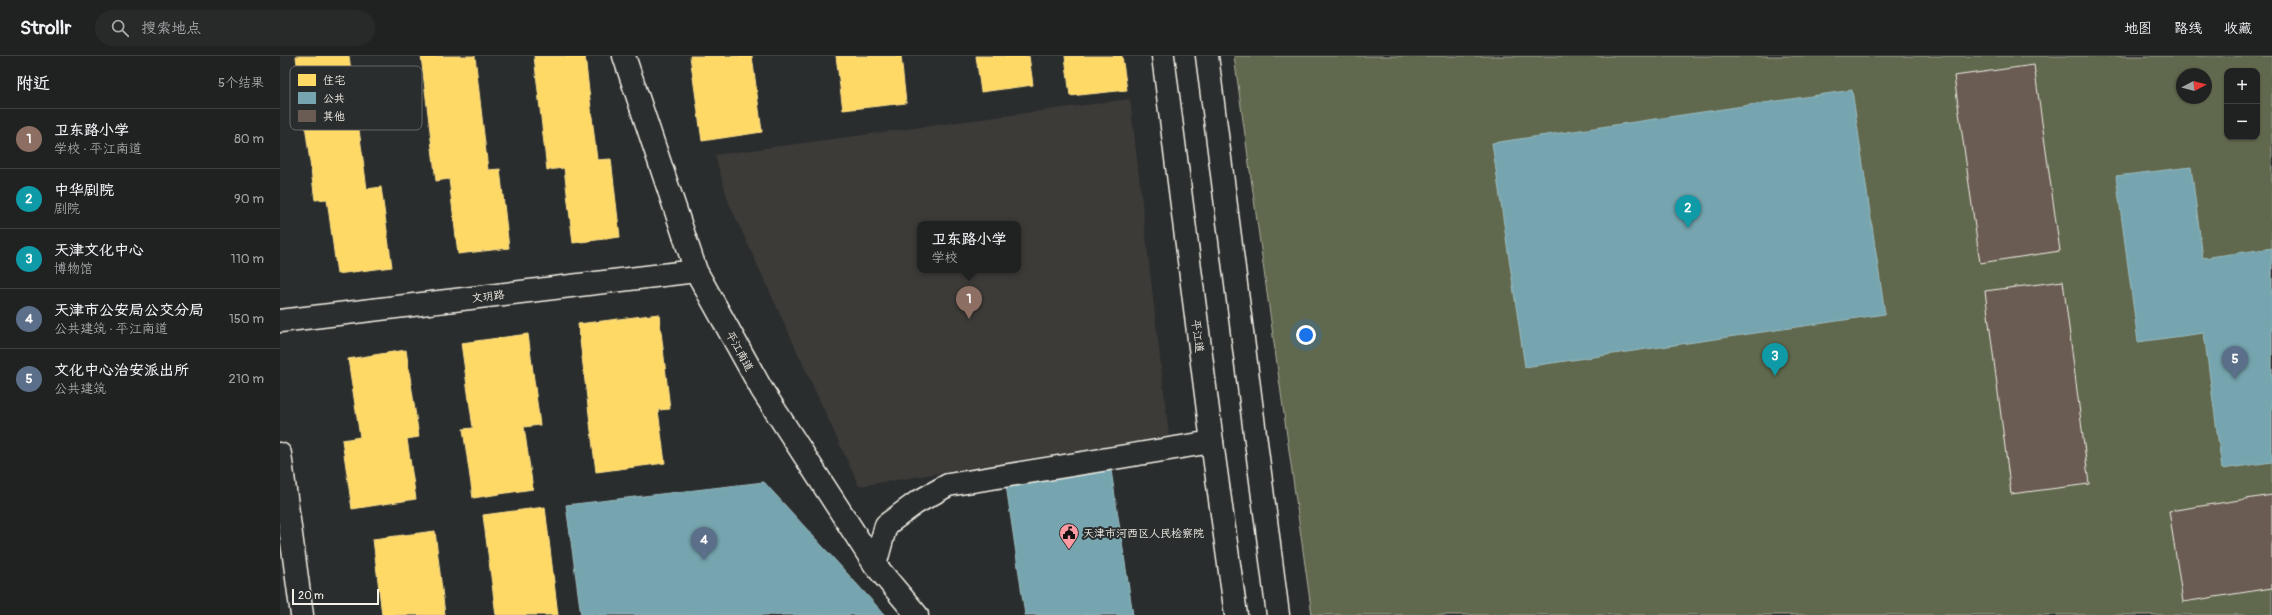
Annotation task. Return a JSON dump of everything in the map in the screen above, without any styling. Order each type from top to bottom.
[{"type":"street","name":"平江南道","points":[[624,56],[696,271],[762,390],[874,565],[917,615]]},
{"type":"street","name":"平江道","points":[[1164,56],[1212,442],[1236,615]]},
{"type":"street","points":[[1207,56],[1278,615]]},
{"type":"street","name":"文玥路","points":[[280,321],[696,271]]},
{"type":"street","points":[[874,565],[886,525],[916,503],[948,485],[1212,442]]},
{"type":"street","points":[[280,454],[302,615]]},
{"type":"shaded area","points":[[1130,99],[1169,436],[859,486],[729,203],[715,155]]},
{"type":"green space","points":[[1234,56],[2272,56],[2272,615],[1312,615]]},
{"type":"building: 住宅","points":[[296,56],[349,56],[350,66],[297,66]]},
{"type":"building: 住宅","points":[[421,56],[475,56],[488,170],[500,169],[509,248],[458,254],[449,179],[436,181]]},
{"type":"building: 住宅","points":[[534,56],[585,56],[597,160],[611,159],[620,237],[573,243],[564,168],[547,170]]},
{"type":"building: 住宅","points":[[690,56],[752,56],[762,132],[702,141]]},
{"type":"building: 住宅","points":[[836,56],[901,56],[906,103],[843,110]]},
{"type":"building: 住宅","points":[[976,56],[1029,56],[1033,85],[981,92]]},
{"type":"building: 住宅","points":[[1065,56],[1122,56],[1127,90],[1070,96]]},
{"type":"building: 住宅","points":[[306,130],[359,130],[367,189],[381,187],[392,267],[337,274],[327,199],[315,200]]},
{"type":"building: 住宅","points":[[659,314],[670,409],[658,410],[665,463],[596,472],[578,324]]},
{"type":"building: 住宅","points":[[528,334],[540,425],[524,427],[533,489],[473,498],[463,429],[473,428],[461,343]]},
{"type":"building: 住宅","points":[[406,350],[419,437],[407,439],[416,499],[352,509],[342,440],[360,437],[348,359]]},
{"type":"building: 住宅","points":[[545,507],[558,615],[496,615],[483,515]]},
{"type":"building: 住宅","points":[[435,531],[445,615],[382,615],[373,539]]},
{"type":"building: 公共","points":[[1852,90],[1885,314],[1525,367],[1492,143]]},
{"type":"building: 公共","points":[[2191,167],[2203,258],[2272,248],[2272,462],[2222,469],[2204,333],[2138,342],[2116,176]]},
{"type":"building: 公共","name":"天津市河西区人民检察院","points":[[1111,470],[1133,615],[1025,615],[1006,485]]},
{"type":"building: 公共","points":[[764,482],[885,615],[581,615],[566,505]]},
{"type":"building: 其他","points":[[2034,65],[2060,251],[1980,263],[1954,76]]},
{"type":"building: 其他","points":[[2063,281],[2089,484],[2011,494],[1985,291]]},
{"type":"building: 其他","points":[[2272,495],[2272,588],[2183,602],[2169,511]]},
{"type":"place","name":"中华剧院","points":[[1688,228]]},
{"type":"place","name":"卫东路小学","points":[[969,319]]},
{"type":"place","name":"天津文化中心","points":[[1775,376]]},
{"type":"place","name":"文化中心治安派出所","points":[[2235,379]]},
{"type":"place","name":"天津市河西区人民检察院","points":[[1069,550]]},
{"type":"place","name":"天津市公安局公交分局","points":[[704,560]]}]
